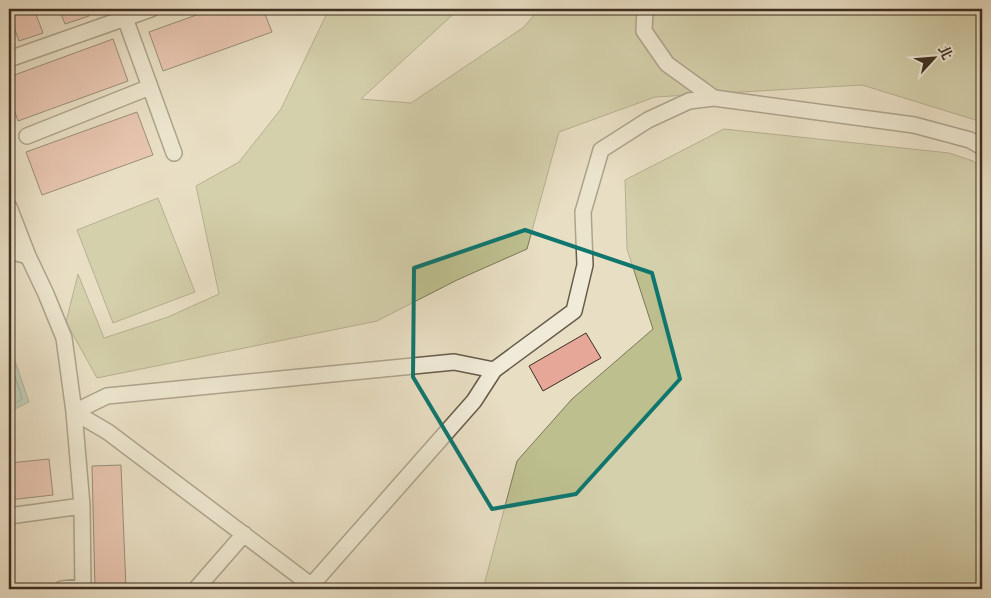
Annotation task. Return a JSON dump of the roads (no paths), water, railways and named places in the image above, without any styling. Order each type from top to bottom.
[{"type":"street","points":[[9,59],[151,9]]},
{"type":"street","points":[[645,9],[644,31],[667,64],[714,98]]},
{"type":"street","points":[[124,18],[174,153]]},
{"type":"street","points":[[27,136],[150,87]]},
{"type":"street","points":[[74,412],[108,432],[244,534],[312,588],[474,401],[494,370],[574,311],[584,265],[583,212],[601,150],[648,120],[690,101],[714,98],[914,125],[970,140],[982,146]]},
{"type":"street","points":[[9,207],[64,338],[74,412],[82,506],[83,588],[62,589]]},
{"type":"street","points":[[9,251],[28,256]]},
{"type":"street","points":[[74,412],[107,396],[454,362],[494,370]]},
{"type":"street","points":[[9,516],[82,506]]},
{"type":"street","points":[[196,589],[244,534]]},
{"type":"water","points":[[9,343],[29,402],[9,412]]}]
